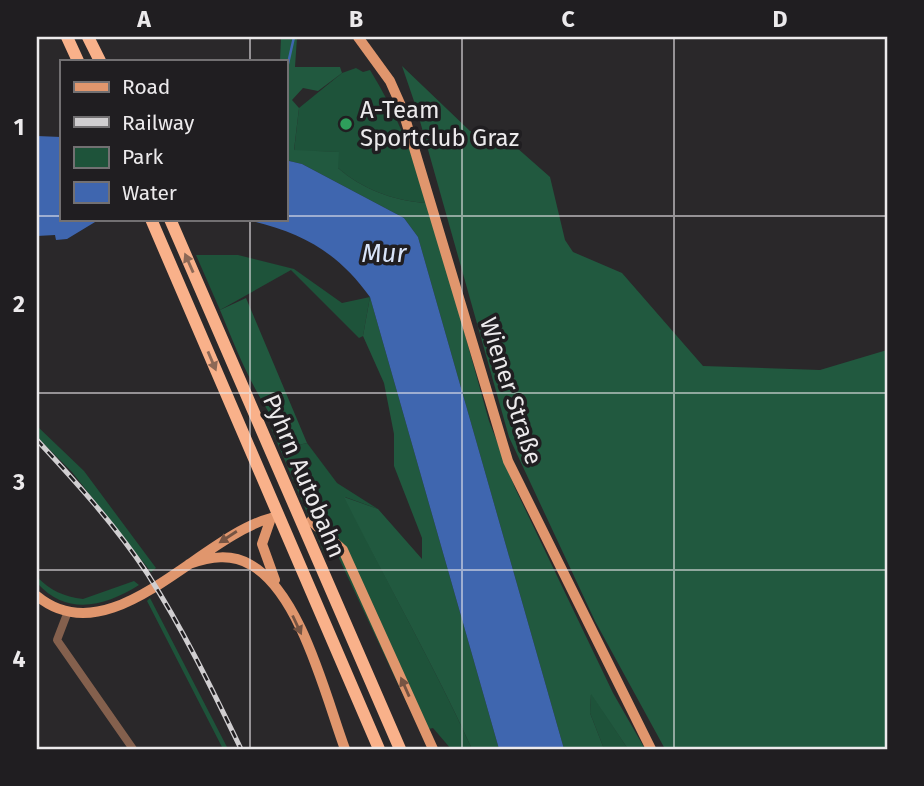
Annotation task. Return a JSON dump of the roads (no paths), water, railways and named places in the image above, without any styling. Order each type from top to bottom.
[{"type":"highway","points":[[62,37],[77,58]]},
{"type":"highway","points":[[67,37],[77,58]]},
{"type":"highway","points":[[88,37],[100,60]]},
{"type":"highway","name":"Pyhrn Autobahn","points":[[151,220],[377,747]]},
{"type":"highway","name":"Pyhrn Autobahn","points":[[170,220],[400,749]]},
{"type":"main road","name":"Wiener Straße","points":[[358,37],[390,81],[406,118],[508,461],[613,678],[652,749]]},
{"type":"main road","points":[[37,596],[71,614],[110,610],[189,564],[233,533],[271,517],[263,537],[263,554],[300,630],[345,749]]},
{"type":"main road","points":[[311,521],[342,550],[433,749]]},
{"type":"main road","points":[[189,564],[215,556],[244,561],[261,571],[282,595]]},
{"type":"street","points":[[71,614],[57,640],[133,749]]},
{"type":"water","points":[[37,136],[60,137],[60,220],[98,220],[67,239],[56,240],[55,235],[37,236]]},
{"type":"water","name":"Mur","points":[[287,160],[302,164],[404,218],[418,237],[564,749],[499,749],[370,297],[330,255],[299,237],[247,220],[287,220]]},
{"type":"waterway","points":[[287,68],[294,37]]},
{"type":"railway","points":[[37,440],[81,488],[147,573],[185,637],[241,749]]},
{"type":"place","name":"A-Team Sportclub Graz","points":[[346,124]]}]
